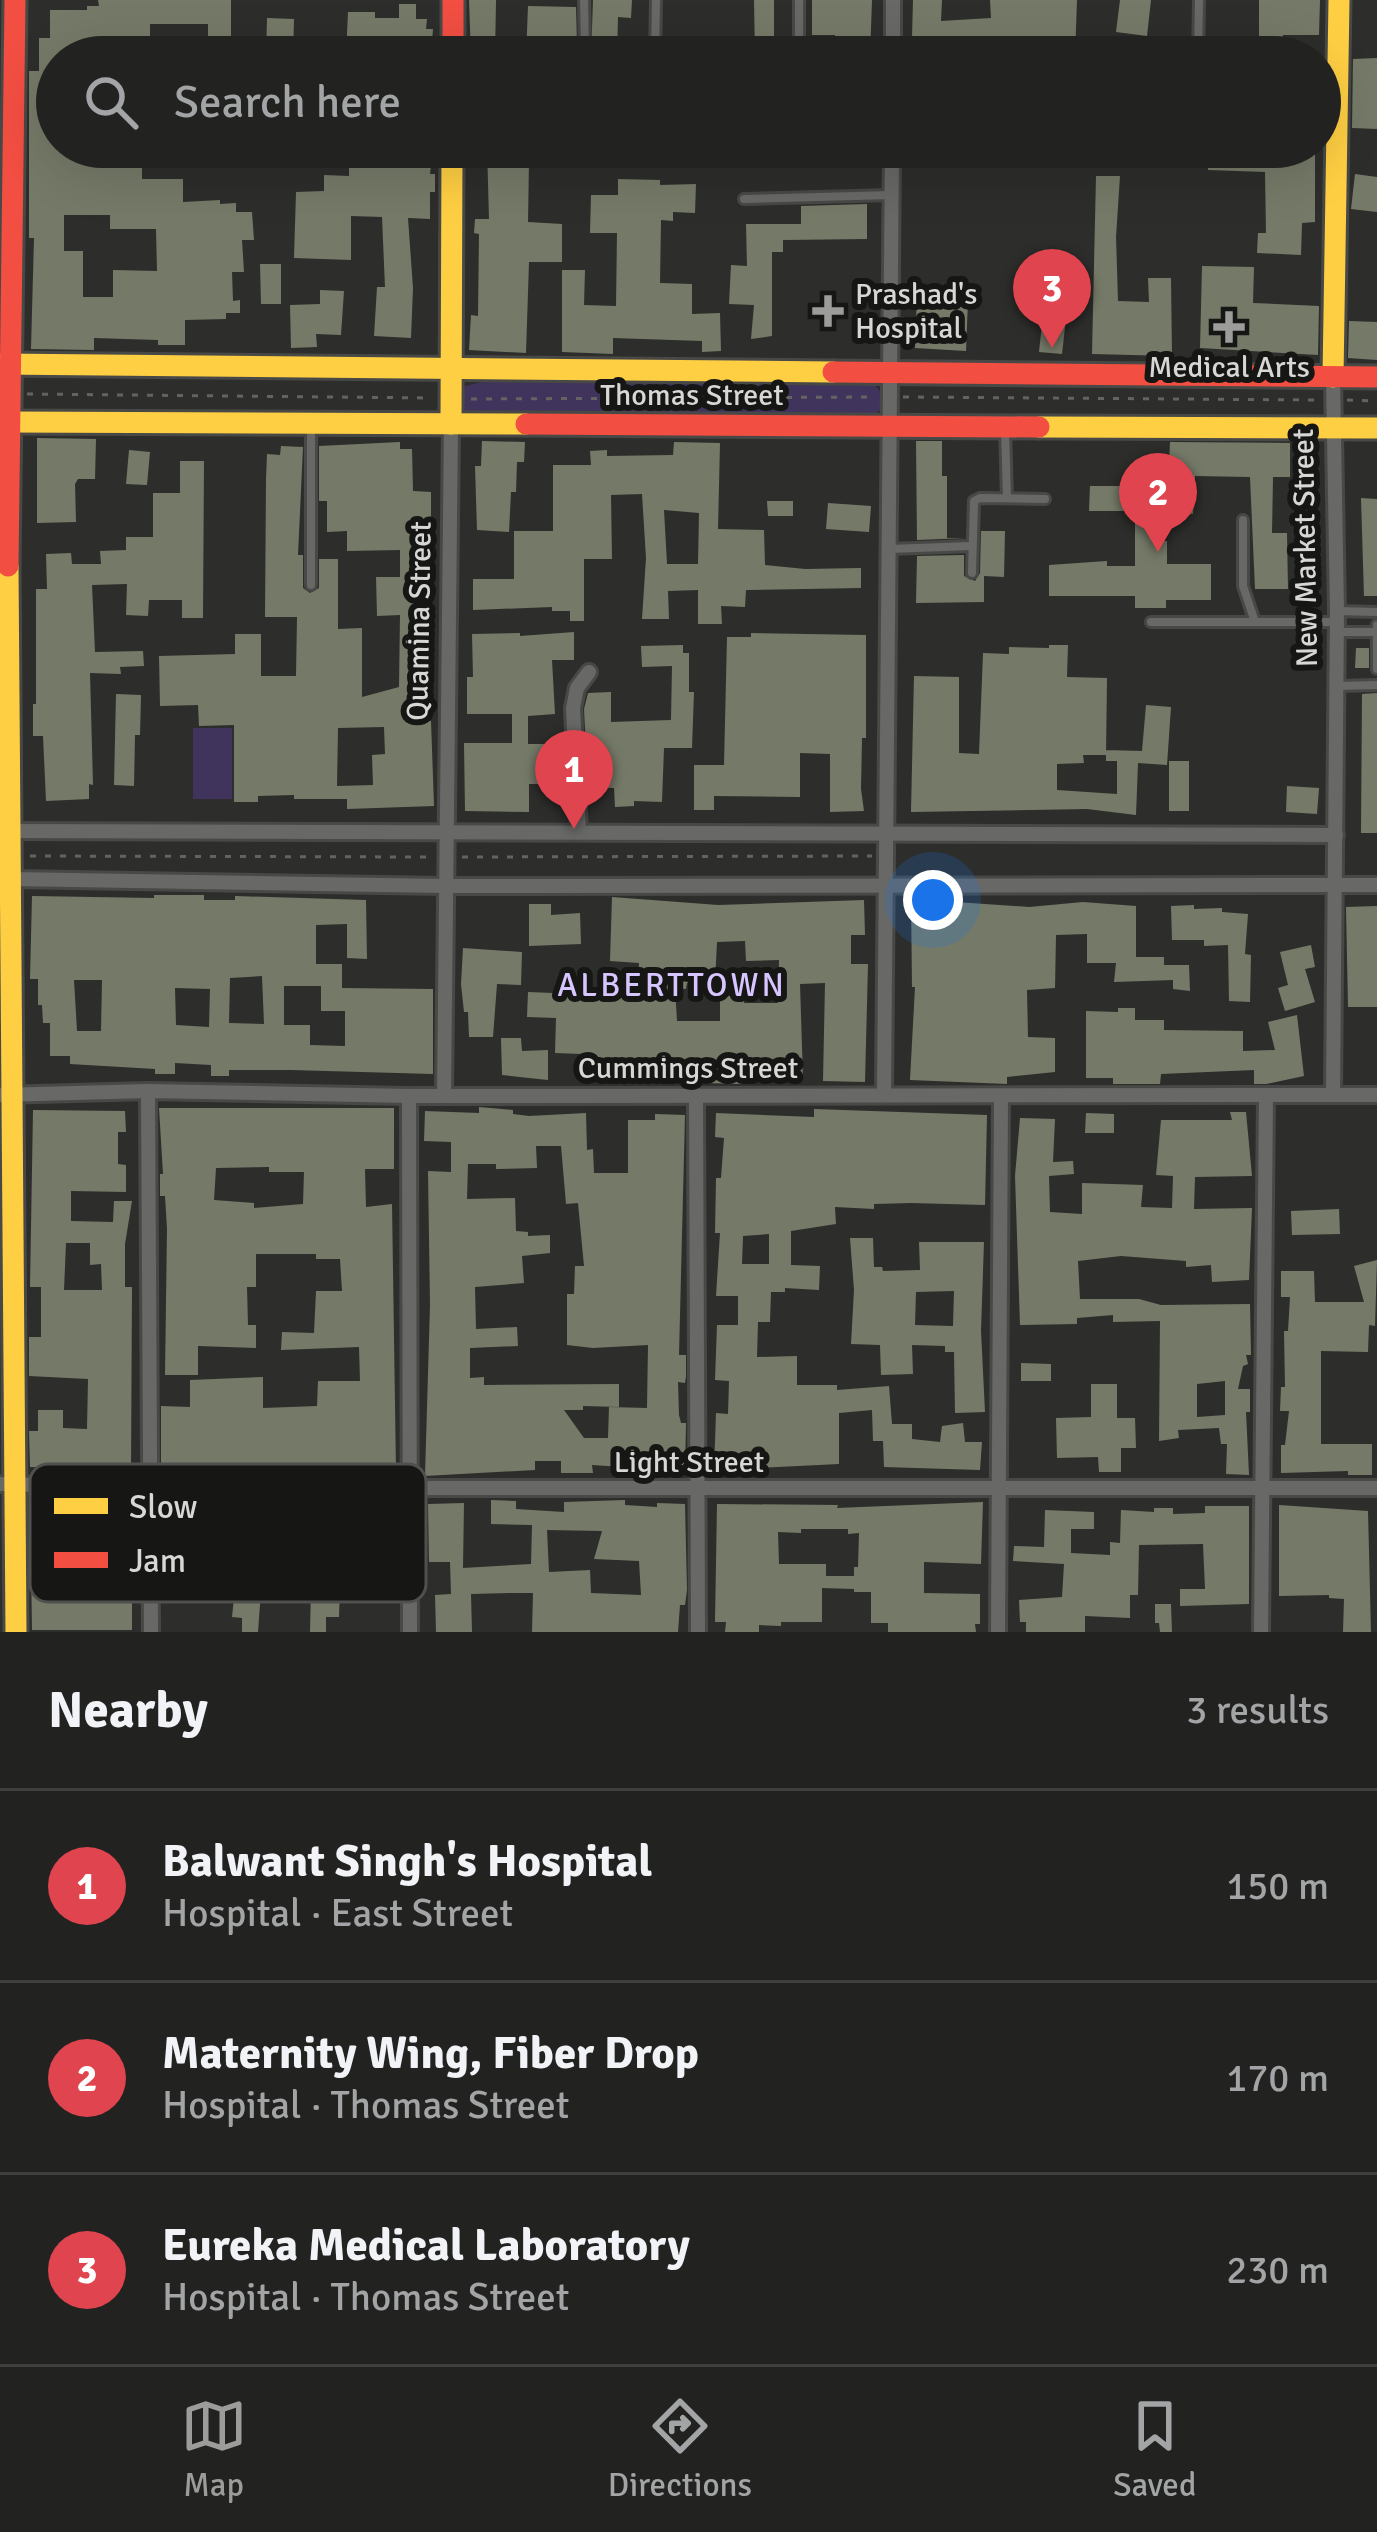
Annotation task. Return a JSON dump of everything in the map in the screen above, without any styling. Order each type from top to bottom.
[{"type":"street","points":[[15,0],[4,365],[5,831],[10,879],[8,1484],[16,1632]]},
{"type":"street","points":[[453,0],[453,36]]},
{"type":"street","points":[[893,0],[893,36]]},
{"type":"street","name":"New Market Street","points":[[1338,36],[1339,0]]},
{"type":"street","name":"Quamina Street","points":[[444,1096],[452,168]]},
{"type":"street","points":[[884,1095],[892,168]]},
{"type":"street","name":"New Market Street","points":[[1333,1095],[1336,168]]},
{"type":"street","name":"Thomas Street","points":[[4,365],[1377,377]]},
{"type":"street","name":"Thomas Street","points":[[7,422],[1377,428]]},
{"type":"street","points":[[579,832],[573,708],[577,688],[589,672]]},
{"type":"street","points":[[5,831],[1336,835]]},
{"type":"street","points":[[10,879],[446,886],[1377,885]]},
{"type":"street","points":[[148,1091],[150,1464]]},
{"type":"street","name":"Cummings Street","points":[[6,1095],[148,1091],[409,1096],[1377,1095]]},
{"type":"street","points":[[696,1095],[698,1632]]},
{"type":"street","points":[[1261,1632],[1266,1095]]},
{"type":"street","points":[[409,1096],[410,1464]]},
{"type":"street","points":[[998,1632],[1001,1097]]},
{"type":"street","name":"Light Street","points":[[426,1488],[1377,1488]]},
{"type":"street","points":[[151,1602],[151,1632]]},
{"type":"lane","points":[[584,0],[584,36]]},
{"type":"lane","points":[[655,36],[656,0]]},
{"type":"lane","points":[[799,36],[800,0]]},
{"type":"lane","points":[[1198,36],[1199,0]]},
{"type":"lane","points":[[744,200],[892,195]]},
{"type":"lane","points":[[311,423],[311,585]]},
{"type":"lane","points":[[1005,427],[1007,498]]},
{"type":"lane","points":[[972,573],[974,501],[1045,499]]},
{"type":"lane","points":[[1244,520],[1243,586],[1255,622]]},
{"type":"lane","points":[[890,548],[971,546]]},
{"type":"lane","points":[[1337,622],[1377,612]]},
{"type":"lane","points":[[1151,622],[1337,622],[1377,628],[1377,668]]},
{"type":"lane","points":[[1337,686],[1377,685]]},
{"type":"path","points":[[7,393],[1377,401]]},
{"type":"shaded area","points":[[482,382],[873,383],[880,391],[880,410],[874,415],[469,418],[460,408],[465,386]]},
{"type":"shaded area","points":[[193,728],[232,728],[232,799],[193,799]]},
{"type":"building","points":[[98,0],[231,0],[231,36],[208,36],[208,24],[150,24],[150,36],[50,36],[50,10],[87,10],[87,6],[99,6]]},
{"type":"building","points":[[469,0],[496,0],[495,36],[470,36]]},
{"type":"building","points":[[593,0],[632,0],[631,18],[618,17],[618,36],[592,36]]},
{"type":"building","points":[[754,0],[774,0],[774,36],[755,36]]},
{"type":"building","points":[[812,0],[872,0],[871,36],[812,35]]},
{"type":"building","points":[[913,0],[942,0],[941,21],[991,18],[990,0],[1077,0],[1076,36],[912,36]]},
{"type":"building","points":[[1120,0],[1151,0],[1147,36],[1116,32]]},
{"type":"building","points":[[1259,0],[1320,0],[1319,35],[1259,36]]},
{"type":"building","points":[[399,4],[416,4],[416,19],[427,19],[426,29],[433,29],[432,36],[347,36],[348,12],[399,18]]},
{"type":"building","points":[[528,6],[576,7],[577,36],[527,36]]},
{"type":"building","points":[[267,18],[294,19],[294,36],[267,36]]},
{"type":"building","points":[[1377,58],[1377,129],[1352,128],[1353,59]]},
{"type":"building","points":[[29,71],[36,71],[36,168],[142,168],[142,179],[183,179],[183,202],[220,200],[220,204],[236,203],[236,212],[252,212],[254,240],[242,240],[244,272],[232,272],[233,301],[240,300],[240,313],[226,313],[226,319],[185,320],[185,345],[94,338],[94,350],[31,349],[34,238],[29,238]],"holes":[[[64,215],[110,215],[110,229],[156,229],[157,271],[113,270],[113,297],[83,297],[83,251],[64,251]]]},
{"type":"building","points":[[349,168],[431,168],[430,174],[435,174],[430,219],[408,218],[411,338],[374,336],[377,287],[385,287],[382,217],[351,216],[351,260],[294,258],[296,192],[324,191],[324,175],[349,176]]},
{"type":"building","points":[[488,168],[529,168],[528,222],[562,224],[562,262],[529,262],[526,353],[469,350],[471,315],[478,316],[475,219],[489,219]]},
{"type":"building","points":[[1315,168],[1315,222],[1302,223],[1301,255],[1257,253],[1258,233],[1266,233],[1265,172],[1208,170]]},
{"type":"building","points":[[1355,174],[1377,177],[1377,212],[1351,209]]},
{"type":"building","points":[[1096,176],[1120,176],[1118,301],[1149,302],[1148,278],[1171,278],[1172,356],[1092,354]]},
{"type":"building","points":[[618,179],[696,184],[695,213],[673,212],[673,221],[661,220],[660,283],[692,284],[692,314],[720,313],[721,351],[702,352],[702,341],[613,338],[613,354],[562,352],[562,270],[585,270],[584,305],[616,306],[617,233],[590,233],[591,195],[618,195]]},
{"type":"building","points":[[867,204],[867,239],[783,240],[783,252],[772,252],[772,336],[751,339],[754,305],[729,304],[731,265],[747,266],[746,224],[801,224],[801,206]]},
{"type":"building","points":[[260,264],[281,264],[281,304],[261,304]]},
{"type":"building","points":[[1202,266],[1254,267],[1253,303],[1319,306],[1318,355],[1200,348]]},
{"type":"building","points":[[320,290],[344,291],[341,335],[316,334],[317,347],[291,348],[290,305],[320,304]]},
{"type":"building","points":[[917,297],[968,300],[966,351],[915,348]]},
{"type":"building","points":[[1045,297],[1068,300],[1062,354],[1039,352]]},
{"type":"building","points":[[1349,321],[1377,322],[1377,360],[1348,358]]},
{"type":"building","points":[[37,438],[96,439],[95,479],[78,479],[75,484],[76,522],[37,523]]},
{"type":"building","points":[[482,441],[525,442],[524,462],[517,462],[516,492],[511,492],[509,532],[477,530],[475,466],[481,466]]},
{"type":"building","points":[[916,441],[942,441],[947,538],[965,538],[917,540]]},
{"type":"building","points":[[400,442],[400,449],[412,449],[413,491],[431,492],[431,556],[418,556],[420,637],[429,637],[429,669],[420,669],[422,721],[431,721],[434,806],[347,809],[347,799],[294,799],[294,795],[234,802],[234,725],[199,726],[198,705],[160,706],[159,656],[235,654],[235,634],[261,634],[261,676],[296,676],[297,617],[265,617],[267,454],[280,455],[281,446],[303,447],[298,555],[303,555],[303,588],[310,593],[319,588],[319,559],[338,559],[338,629],[362,628],[362,697],[399,687],[400,615],[377,616],[376,577],[400,577],[400,550],[347,551],[347,531],[327,532],[327,501],[319,501],[319,446]],"holes":[[[384,727],[385,754],[372,755],[373,785],[337,786],[338,728]]]},
{"type":"building","points":[[674,442],[720,443],[718,529],[764,530],[765,565],[861,568],[861,588],[746,590],[745,607],[721,606],[722,624],[698,624],[698,590],[668,591],[669,619],[642,619],[646,558],[642,494],[611,495],[612,559],[584,559],[584,621],[570,621],[570,611],[552,611],[552,607],[473,610],[473,579],[514,579],[514,531],[553,531],[553,465],[591,465],[590,451],[607,450],[607,456],[673,455]],"holes":[[[664,510],[699,513],[698,564],[667,564]]]},
{"type":"building","points":[[1170,442],[1290,443],[1290,477],[1273,477],[1272,533],[1287,533],[1288,589],[1255,589],[1250,477],[1195,476],[1193,514],[1161,513],[1161,541],[1167,541],[1167,564],[1211,564],[1211,600],[1166,600],[1166,608],[1135,608],[1135,596],[1049,596],[1049,565],[1107,561],[1107,566],[1135,566],[1135,511],[1089,511],[1090,486],[1168,486]]},
{"type":"building","points":[[129,450],[150,452],[147,485],[126,484]]},
{"type":"building","points":[[180,461],[204,461],[203,618],[182,618],[182,600],[149,600],[148,616],[126,615],[127,584],[92,585],[95,652],[143,651],[144,666],[120,667],[121,674],[90,673],[93,785],[89,784],[89,799],[46,801],[43,736],[33,736],[33,704],[36,589],[47,589],[46,554],[71,553],[72,564],[101,564],[100,551],[126,550],[126,537],[153,537],[153,493],[180,493]]},
{"type":"building","points":[[1361,498],[1377,499],[1377,596],[1364,596]]},
{"type":"building","points":[[767,501],[793,501],[793,516],[768,516]]},
{"type":"building","points":[[828,503],[871,506],[869,532],[826,529]]},
{"type":"building","points":[[981,531],[1005,531],[1004,577],[984,576],[984,602],[916,603],[917,556],[964,555],[964,576],[975,581],[980,573]]},
{"type":"building","points":[[574,632],[574,660],[552,660],[555,714],[528,716],[528,744],[563,744],[565,784],[529,784],[529,812],[465,811],[464,743],[512,743],[512,714],[467,714],[467,677],[473,677],[472,634]]},
{"type":"building","points":[[751,633],[866,635],[864,811],[830,812],[830,754],[800,753],[800,797],[714,796],[714,810],[694,810],[694,765],[724,765],[727,637],[751,637]]},
{"type":"building","points":[[683,645],[683,653],[689,653],[689,692],[694,692],[692,748],[664,748],[662,802],[634,801],[634,806],[615,807],[614,788],[588,788],[584,709],[588,693],[611,692],[611,722],[671,720],[672,666],[642,667],[641,646]]},
{"type":"building","points":[[1068,645],[1067,677],[1107,678],[1106,750],[1142,751],[1146,705],[1171,707],[1167,765],[1138,763],[1136,815],[1087,809],[911,812],[914,676],[959,677],[959,753],[979,754],[983,653],[1009,654],[1009,647]],"holes":[[[1083,755],[1106,755],[1106,761],[1117,761],[1117,794],[1057,790],[1057,764],[1084,763]]]},
{"type":"building","points":[[1356,648],[1369,648],[1369,668],[1355,668]]},
{"type":"building","points":[[1377,693],[1377,833],[1361,833],[1362,694]]},
{"type":"building","points":[[116,694],[141,695],[134,786],[114,785]]},
{"type":"building","points":[[1169,761],[1189,761],[1189,811],[1169,811]]},
{"type":"building","points":[[1287,786],[1319,788],[1317,814],[1286,812]]},
{"type":"building","points":[[32,896],[366,900],[367,959],[347,958],[347,924],[316,925],[316,964],[342,964],[342,988],[433,989],[433,1074],[229,1070],[229,1076],[211,1076],[211,1065],[175,1063],[175,1074],[155,1074],[155,1069],[70,1064],[70,1056],[50,1056],[50,1023],[43,1023],[42,1005],[38,1005],[38,979],[30,979]],"holes":[[[262,976],[264,1024],[229,1023],[230,978]],[[74,980],[102,980],[101,1031],[77,1031]],[[284,986],[321,986],[321,1011],[345,1011],[345,1046],[310,1045],[310,1025],[284,1025]],[[175,988],[210,989],[209,1027],[176,1025]]]},
{"type":"building","points":[[612,897],[718,905],[864,900],[865,935],[851,935],[851,964],[868,964],[865,1082],[823,1081],[825,983],[800,984],[803,1078],[742,1079],[743,1084],[581,1080],[582,1054],[555,1053],[556,1018],[527,1017],[528,992],[578,994],[578,999],[638,996],[639,963],[610,961]],"holes":[[[745,941],[746,961],[779,960],[778,1003],[744,1003],[744,996],[720,996],[720,1021],[677,1021],[675,988],[715,982],[717,942]]]},
{"type":"building","points":[[911,899],[1029,907],[1083,902],[1136,906],[1136,957],[1164,957],[1164,965],[1189,965],[1190,991],[1173,989],[1173,980],[1114,982],[1116,963],[1087,963],[1087,934],[1056,935],[1055,988],[1027,990],[1028,1037],[1055,1038],[1055,1072],[1007,1077],[1007,1084],[910,1080],[915,987]]},
{"type":"building","points":[[529,904],[551,904],[551,915],[580,913],[581,944],[529,946]]},
{"type":"building","points":[[1194,905],[1194,909],[1248,914],[1245,954],[1251,955],[1250,1002],[1229,1001],[1228,945],[1172,940],[1171,906]]},
{"type":"building","points":[[1377,906],[1377,1007],[1348,1007],[1346,907]]},
{"type":"building","points":[[1311,945],[1315,967],[1305,969],[1315,1002],[1285,1011],[1278,988],[1288,985],[1280,952]]},
{"type":"building","points":[[463,948],[522,952],[521,985],[497,984],[493,1037],[469,1037],[461,984]]},
{"type":"building","points":[[1118,1008],[1135,1008],[1135,1020],[1164,1020],[1164,1030],[1243,1031],[1243,1051],[1275,1050],[1268,1022],[1297,1015],[1304,1076],[1266,1084],[1254,1084],[1254,1070],[1161,1074],[1160,1084],[1113,1084],[1113,1078],[1086,1078],[1086,1011],[1118,1012]]},
{"type":"building","points":[[501,1038],[521,1038],[522,1051],[548,1050],[548,1080],[502,1075]]},
{"type":"building","points":[[479,1107],[529,1116],[586,1113],[587,1150],[593,1149],[594,1173],[628,1173],[628,1120],[655,1120],[655,1114],[685,1115],[679,1355],[686,1355],[686,1376],[685,1383],[678,1382],[679,1415],[681,1423],[686,1423],[685,1471],[592,1465],[593,1473],[561,1473],[561,1461],[535,1461],[535,1470],[426,1476],[428,1171],[451,1172],[451,1142],[424,1141],[425,1111],[479,1113]],"holes":[[[536,1146],[561,1146],[566,1204],[578,1203],[584,1266],[575,1266],[574,1294],[567,1294],[567,1345],[648,1345],[647,1408],[609,1407],[608,1438],[584,1438],[564,1410],[583,1410],[583,1406],[619,1407],[619,1384],[484,1385],[484,1377],[470,1378],[470,1348],[518,1346],[517,1327],[476,1329],[475,1287],[524,1283],[522,1256],[550,1253],[550,1235],[516,1231],[515,1198],[467,1199],[468,1164],[537,1168]]]},
{"type":"building","points":[[159,1108],[394,1108],[394,1169],[365,1169],[366,1207],[392,1204],[396,1464],[161,1464],[161,1406],[190,1407],[190,1380],[263,1377],[263,1408],[317,1406],[318,1381],[360,1381],[359,1347],[281,1350],[282,1332],[314,1333],[316,1291],[342,1291],[340,1259],[316,1259],[316,1254],[256,1254],[256,1287],[247,1287],[248,1325],[256,1325],[256,1348],[198,1346],[198,1375],[165,1375],[167,1229]],"holes":[[[216,1168],[304,1172],[303,1204],[254,1208],[254,1203],[214,1200]]]},
{"type":"building","points":[[814,1109],[987,1115],[985,1205],[835,1207],[836,1224],[791,1231],[791,1265],[820,1266],[819,1290],[771,1292],[770,1322],[758,1322],[757,1357],[797,1356],[797,1385],[837,1385],[837,1390],[889,1386],[892,1424],[912,1424],[912,1439],[940,1442],[942,1426],[963,1423],[965,1442],[982,1442],[980,1470],[884,1467],[883,1441],[873,1441],[872,1410],[839,1413],[839,1464],[714,1470],[716,1413],[728,1414],[729,1381],[715,1380],[717,1325],[738,1325],[738,1296],[716,1296],[720,1233],[715,1233],[716,1178],[721,1178],[724,1138],[715,1137],[716,1113],[814,1117]],"holes":[[[769,1234],[769,1264],[742,1264],[743,1236]]]},
{"type":"building","points":[[33,1110],[125,1111],[126,1132],[118,1132],[118,1164],[126,1165],[126,1192],[71,1191],[71,1221],[113,1222],[114,1201],[132,1201],[125,1244],[125,1287],[132,1287],[131,1464],[30,1467],[29,1431],[38,1431],[38,1410],[63,1410],[63,1428],[87,1429],[88,1379],[29,1376],[29,1337],[41,1337],[41,1287],[30,1287]],"holes":[[[66,1243],[90,1243],[90,1265],[101,1264],[102,1290],[64,1290]]]},
{"type":"building","points":[[1230,1112],[1246,1112],[1252,1176],[1195,1177],[1194,1209],[1252,1208],[1249,1280],[1212,1282],[1211,1265],[1186,1267],[1186,1261],[1121,1256],[1078,1261],[1080,1299],[1139,1299],[1161,1305],[1250,1304],[1251,1355],[1246,1355],[1248,1364],[1243,1366],[1238,1389],[1250,1389],[1250,1412],[1246,1412],[1249,1475],[1226,1474],[1227,1444],[1221,1444],[1219,1428],[1178,1430],[1179,1438],[1159,1441],[1160,1321],[1113,1322],[1113,1315],[1077,1318],[1077,1324],[1020,1325],[1015,1176],[1020,1118],[1055,1119],[1053,1162],[1073,1161],[1074,1174],[1049,1176],[1050,1212],[1082,1214],[1082,1183],[1143,1185],[1141,1207],[1172,1208],[1173,1176],[1156,1175],[1161,1120],[1232,1120]],"holes":[[[1225,1381],[1225,1415],[1197,1417],[1197,1384]]]},
{"type":"building","points":[[1086,1113],[1114,1114],[1114,1133],[1085,1133]]},
{"type":"building","points":[[1339,1209],[1340,1234],[1292,1235],[1291,1211]]},
{"type":"building","points":[[850,1238],[873,1238],[874,1267],[883,1271],[920,1270],[919,1242],[984,1242],[985,1412],[955,1413],[954,1352],[945,1352],[945,1346],[912,1345],[913,1374],[881,1375],[880,1345],[851,1344]],"holes":[[[954,1291],[953,1326],[915,1325],[916,1292]]]},
{"type":"building","points":[[1377,1260],[1375,1326],[1369,1325],[1368,1352],[1321,1351],[1321,1444],[1372,1444],[1372,1475],[1281,1473],[1289,1411],[1280,1411],[1290,1297],[1281,1297],[1281,1271],[1314,1271],[1315,1302],[1364,1302],[1354,1266]]},
{"type":"building","points":[[1021,1363],[1051,1364],[1051,1381],[1021,1381]]},
{"type":"building","points":[[1091,1384],[1117,1384],[1117,1418],[1135,1418],[1136,1448],[1121,1448],[1121,1472],[1099,1472],[1098,1457],[1057,1458],[1056,1418],[1091,1417]]},
{"type":"building","points":[[491,1500],[516,1501],[516,1509],[564,1512],[564,1502],[685,1504],[687,1590],[685,1605],[680,1605],[678,1632],[532,1632],[533,1593],[512,1593],[471,1594],[472,1632],[436,1632],[435,1595],[451,1594],[450,1562],[429,1562],[428,1504],[464,1503],[463,1568],[531,1564],[532,1525],[491,1524]],"holes":[[[547,1530],[602,1531],[594,1559],[639,1561],[641,1595],[591,1593],[590,1570],[549,1572]]]},
{"type":"building","points":[[983,1502],[981,1564],[924,1562],[924,1593],[980,1594],[976,1632],[888,1632],[888,1623],[871,1623],[871,1592],[822,1588],[822,1622],[781,1622],[781,1626],[759,1625],[759,1632],[725,1632],[726,1622],[715,1622],[717,1504],[837,1508]],"holes":[[[848,1529],[848,1534],[859,1533],[854,1576],[826,1576],[826,1564],[779,1564],[778,1532]]]},
{"type":"building","points":[[1279,1505],[1368,1511],[1371,1632],[1343,1632],[1344,1599],[1279,1596]]},
{"type":"building","points":[[1205,1506],[1249,1506],[1249,1604],[1180,1606],[1180,1589],[1205,1589],[1203,1544],[1139,1545],[1138,1595],[1130,1595],[1130,1618],[1085,1616],[1085,1632],[1026,1632],[1026,1622],[1020,1622],[1019,1600],[1062,1597],[1064,1564],[1013,1561],[1014,1546],[1044,1547],[1045,1510],[1094,1512],[1094,1529],[1071,1529],[1071,1553],[1110,1555],[1110,1542],[1120,1543],[1121,1510],[1173,1508],[1173,1514],[1205,1513]]},
{"type":"building","points":[[32,1602],[132,1602],[132,1630],[32,1630]]},
{"type":"building","points":[[234,1602],[260,1602],[258,1632],[242,1632],[242,1618],[232,1617]]},
{"type":"building","points":[[311,1602],[340,1602],[339,1617],[326,1617],[326,1632],[310,1632]]},
{"type":"building","points":[[1155,1604],[1171,1604],[1172,1632],[1160,1632]]},
{"type":"traffic: slow","points":[[1338,36],[1339,0]]},
{"type":"traffic: slow","points":[[451,424],[452,168]]},
{"type":"traffic: slow","points":[[1333,377],[1336,168]]},
{"type":"traffic: slow","points":[[0,364],[833,372]]},
{"type":"traffic: slow","points":[[7,422],[526,424]]},
{"type":"traffic: slow","points":[[1039,427],[1377,428]]},
{"type":"traffic: slow","points":[[8,566],[16,1632]]},
{"type":"traffic: jam","points":[[8,566],[15,0]]},
{"type":"traffic: jam","points":[[453,0],[453,36]]},
{"type":"traffic: jam","points":[[833,372],[1377,377]]},
{"type":"traffic: jam","points":[[526,424],[1039,427]]},
{"type":"place","name":"Prashad's Hospital","points":[[828,311]]},
{"type":"place","name":"Medical Arts","points":[[1229,327]]},
{"type":"place","name":"Eureka Medical Laboratory","points":[[1052,348]]},
{"type":"place","name":"Maternity Wing, Fiber Drop","points":[[1158,552]]},
{"type":"place","name":"Balwant Singh's Hospital","points":[[574,829]]},
{"type":"district","name":"ALBERTTOWN","points":[[672,984]]}]
